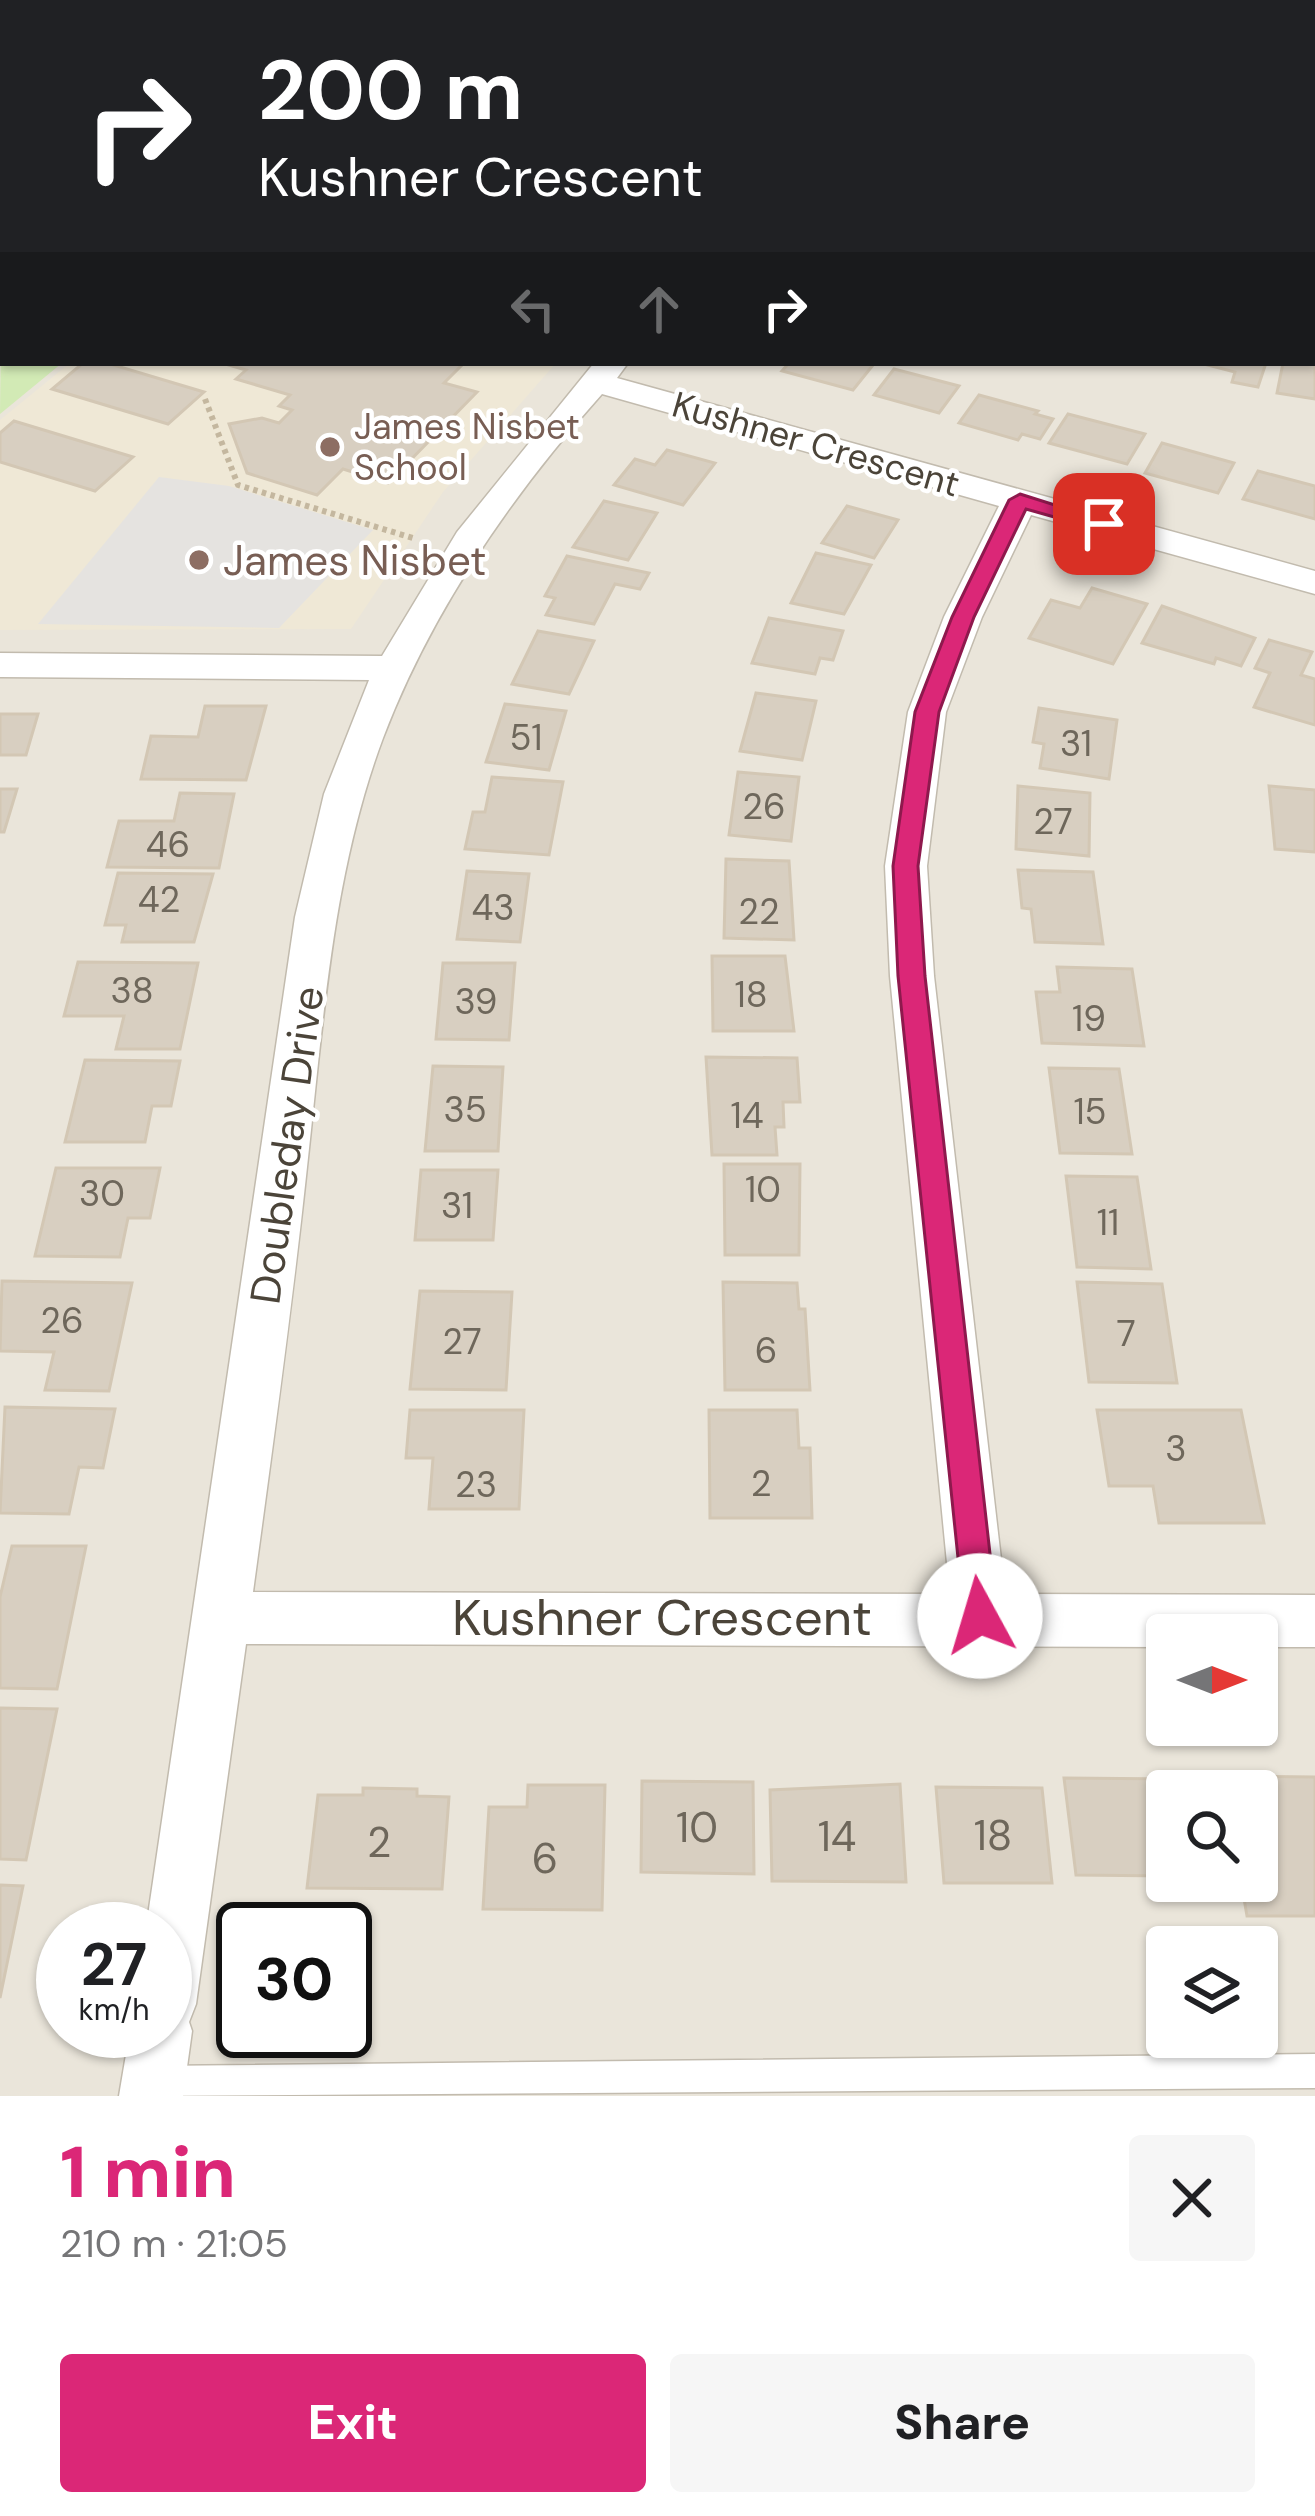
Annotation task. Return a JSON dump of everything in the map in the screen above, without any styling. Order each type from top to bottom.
[{"type":"street","name":"Kushner Crescent","points":[[603,372],[1020,500],[1315,583]]},
{"type":"street","name":"Doubleday Drive","points":[[181,1902],[224,1618],[312,960],[340,820],[362,744],[393,668],[502,490],[603,372]]},
{"type":"street","points":[[980,1616],[912,976],[906,866],[927,712],[963,617],[1020,500]]},
{"type":"street","points":[[0,665],[393,668]]},
{"type":"street","name":"Kushner Crescent","points":[[224,1618],[980,1616],[1315,1621]]},
{"type":"lane","points":[[155,2070],[1315,2071]]},
{"type":"path","points":[[205,399],[238,484],[416,539]]},
{"type":"shaded area","points":[[0,366],[1315,366],[1315,2096],[0,2096]]},
{"type":"shaded area","name":"James Nisbet","points":[[66,366],[553,366],[443,492],[351,629],[0,630],[0,420]]},
{"type":"shaded area","points":[[159,477],[229,486],[373,530],[279,628],[38,624]]},
{"type":"green space","points":[[1,366],[58,366],[0,414]]},
{"type":"building","points":[[79,366],[117,366],[204,392],[168,424],[52,389]]},
{"type":"building","name":"James Nisbet School","points":[[232,366],[461,366],[444,383],[477,392],[388,483],[343,469],[317,495],[247,473],[229,424],[262,418],[279,423],[292,410],[279,406],[290,395],[236,379],[246,370]]},
{"type":"building","points":[[786,366],[872,366],[853,390],[782,371]]},
{"type":"building","points":[[1212,366],[1265,366],[1258,387],[1232,382],[1235,372]]},
{"type":"building","points":[[1282,366],[1315,366],[1315,399],[1277,393]]},
{"type":"building","points":[[894,369],[959,386],[939,413],[874,395]]},
{"type":"building","points":[[979,395],[1053,419],[1040,439],[1022,434],[1018,440],[959,423]]},
{"type":"building","points":[[1068,414],[1145,434],[1127,464],[1049,443]]},
{"type":"building","points":[[14,421],[133,457],[95,491],[0,462],[0,433]]},
{"type":"building","points":[[1162,443],[1234,463],[1218,493],[1145,473]]},
{"type":"building","points":[[667,450],[715,463],[683,505],[614,485],[635,459],[655,465]]},
{"type":"building","points":[[1258,471],[1315,486],[1315,519],[1243,499]]},
{"type":"building","points":[[604,501],[657,513],[628,560],[573,547]]},
{"type":"building","points":[[847,506],[898,520],[874,558],[822,543]]},
{"type":"building","points":[[816,553],[871,565],[844,614],[791,603]]},
{"type":"building","points":[[567,556],[649,573],[640,589],[615,584],[594,624],[546,615],[555,598],[545,596]]},
{"type":"building","points":[[1092,588],[1147,604],[1113,664],[1029,638],[1051,600],[1080,608]]},
{"type":"building","points":[[1162,606],[1255,638],[1241,666],[1216,658],[1214,664],[1142,643]]},
{"type":"building","points":[[769,618],[843,631],[833,660],[820,658],[815,674],[752,663]]},
{"type":"building","points":[[538,631],[594,641],[569,694],[512,684]]},
{"type":"building","points":[[1269,640],[1312,652],[1301,675],[1315,679],[1315,725],[1254,707],[1270,673],[1255,668]]},
{"type":"building","points":[[756,693],[816,701],[802,760],[740,751]]},
{"type":"building","points":[[505,704],[566,711],[549,770],[486,762]]},
{"type":"building","points":[[205,706],[266,706],[246,780],[141,779],[151,736],[198,737]]},
{"type":"building","points":[[1039,708],[1117,720],[1109,779],[1040,768],[1044,744],[1033,742]]},
{"type":"building","points":[[0,714],[38,714],[26,755],[0,755]]},
{"type":"building","points":[[738,772],[799,777],[791,841],[729,835]]},
{"type":"building","points":[[492,777],[563,782],[549,855],[465,849],[473,812],[485,812]]},
{"type":"building","points":[[1018,786],[1090,793],[1089,856],[1016,849]]},
{"type":"building","points":[[1269,786],[1315,790],[1315,852],[1275,849]]},
{"type":"building","points":[[0,789],[17,789],[4,832],[0,832]]},
{"type":"building","points":[[180,793],[234,794],[219,868],[107,867],[119,821],[174,821]]},
{"type":"building","points":[[726,859],[789,861],[794,940],[724,938]]},
{"type":"building","points":[[1018,870],[1093,872],[1103,944],[1035,942],[1031,909],[1022,908]]},
{"type":"building","points":[[467,871],[529,874],[520,942],[457,939]]},
{"type":"building","points":[[118,873],[213,874],[194,942],[122,942],[126,925],[105,925]]},
{"type":"building","points":[[712,956],[785,956],[794,1031],[713,1031]]},
{"type":"building","points":[[78,962],[198,963],[180,1049],[116,1049],[124,1016],[64,1016]]},
{"type":"building","points":[[443,963],[515,963],[509,1040],[436,1039]]},
{"type":"building","points":[[1057,967],[1132,969],[1144,1046],[1042,1043],[1036,992],[1060,992]]},
{"type":"building","points":[[706,1057],[797,1058],[800,1102],[783,1102],[784,1127],[775,1127],[777,1155],[712,1155]]},
{"type":"building","points":[[85,1060],[180,1061],[171,1106],[152,1106],[145,1142],[65,1142]]},
{"type":"building","points":[[433,1066],[503,1067],[498,1151],[425,1151]]},
{"type":"building","points":[[1049,1068],[1119,1069],[1132,1154],[1060,1153]]},
{"type":"building","points":[[724,1164],[800,1164],[799,1255],[725,1255]]},
{"type":"building","points":[[56,1168],[160,1168],[150,1218],[128,1218],[120,1257],[35,1256]]},
{"type":"building","points":[[421,1170],[498,1170],[493,1240],[415,1240]]},
{"type":"building","points":[[1066,1176],[1137,1177],[1151,1269],[1077,1267]]},
{"type":"building","points":[[2,1281],[132,1283],[109,1391],[45,1390],[54,1352],[0,1351]]},
{"type":"building","points":[[723,1282],[797,1283],[799,1309],[805,1309],[810,1390],[725,1390]]},
{"type":"building","points":[[1077,1282],[1162,1284],[1177,1383],[1089,1382]]},
{"type":"building","points":[[420,1291],[512,1292],[506,1390],[410,1389]]},
{"type":"building","points":[[5,1407],[115,1409],[103,1468],[79,1467],[69,1514],[0,1513]]},
{"type":"building","points":[[410,1410],[524,1410],[519,1509],[429,1509],[433,1458],[406,1458]]},
{"type":"building","points":[[709,1410],[797,1410],[799,1448],[810,1448],[812,1518],[710,1518]]},
{"type":"building","points":[[1097,1410],[1241,1410],[1264,1523],[1159,1523],[1153,1486],[1109,1486]]},
{"type":"building","points":[[12,1546],[86,1546],[57,1689],[0,1688],[0,1597]]},
{"type":"building","points":[[0,1708],[57,1709],[26,1860],[0,1859]]},
{"type":"building","points":[[1278,1777],[1315,1777],[1315,1916],[1247,1916],[1245,1902],[1278,1902]]},
{"type":"building","points":[[1064,1778],[1146,1779],[1146,1876],[1076,1875]]},
{"type":"building","points":[[642,1781],[753,1782],[754,1874],[641,1872]]},
{"type":"building","points":[[900,1784],[906,1882],[772,1881],[770,1790]]},
{"type":"building","points":[[528,1785],[605,1785],[602,1910],[483,1909],[489,1807],[527,1807]]},
{"type":"building","points":[[936,1787],[1042,1788],[1052,1883],[944,1883]]},
{"type":"building","points":[[363,1788],[417,1789],[417,1796],[449,1797],[442,1889],[307,1888],[318,1795],[363,1795]]},
{"type":"building","points":[[0,1885],[23,1886],[0,1998]]},
{"type":"place","name":"James Nisbet School","points":[[330,447]]},
{"type":"place","name":"James Nisbet","points":[[199,560]]},
{"type":"route","points":[[980,1616],[912,976],[906,866],[927,712],[963,617],[1020,500],[1104,524]]}]
